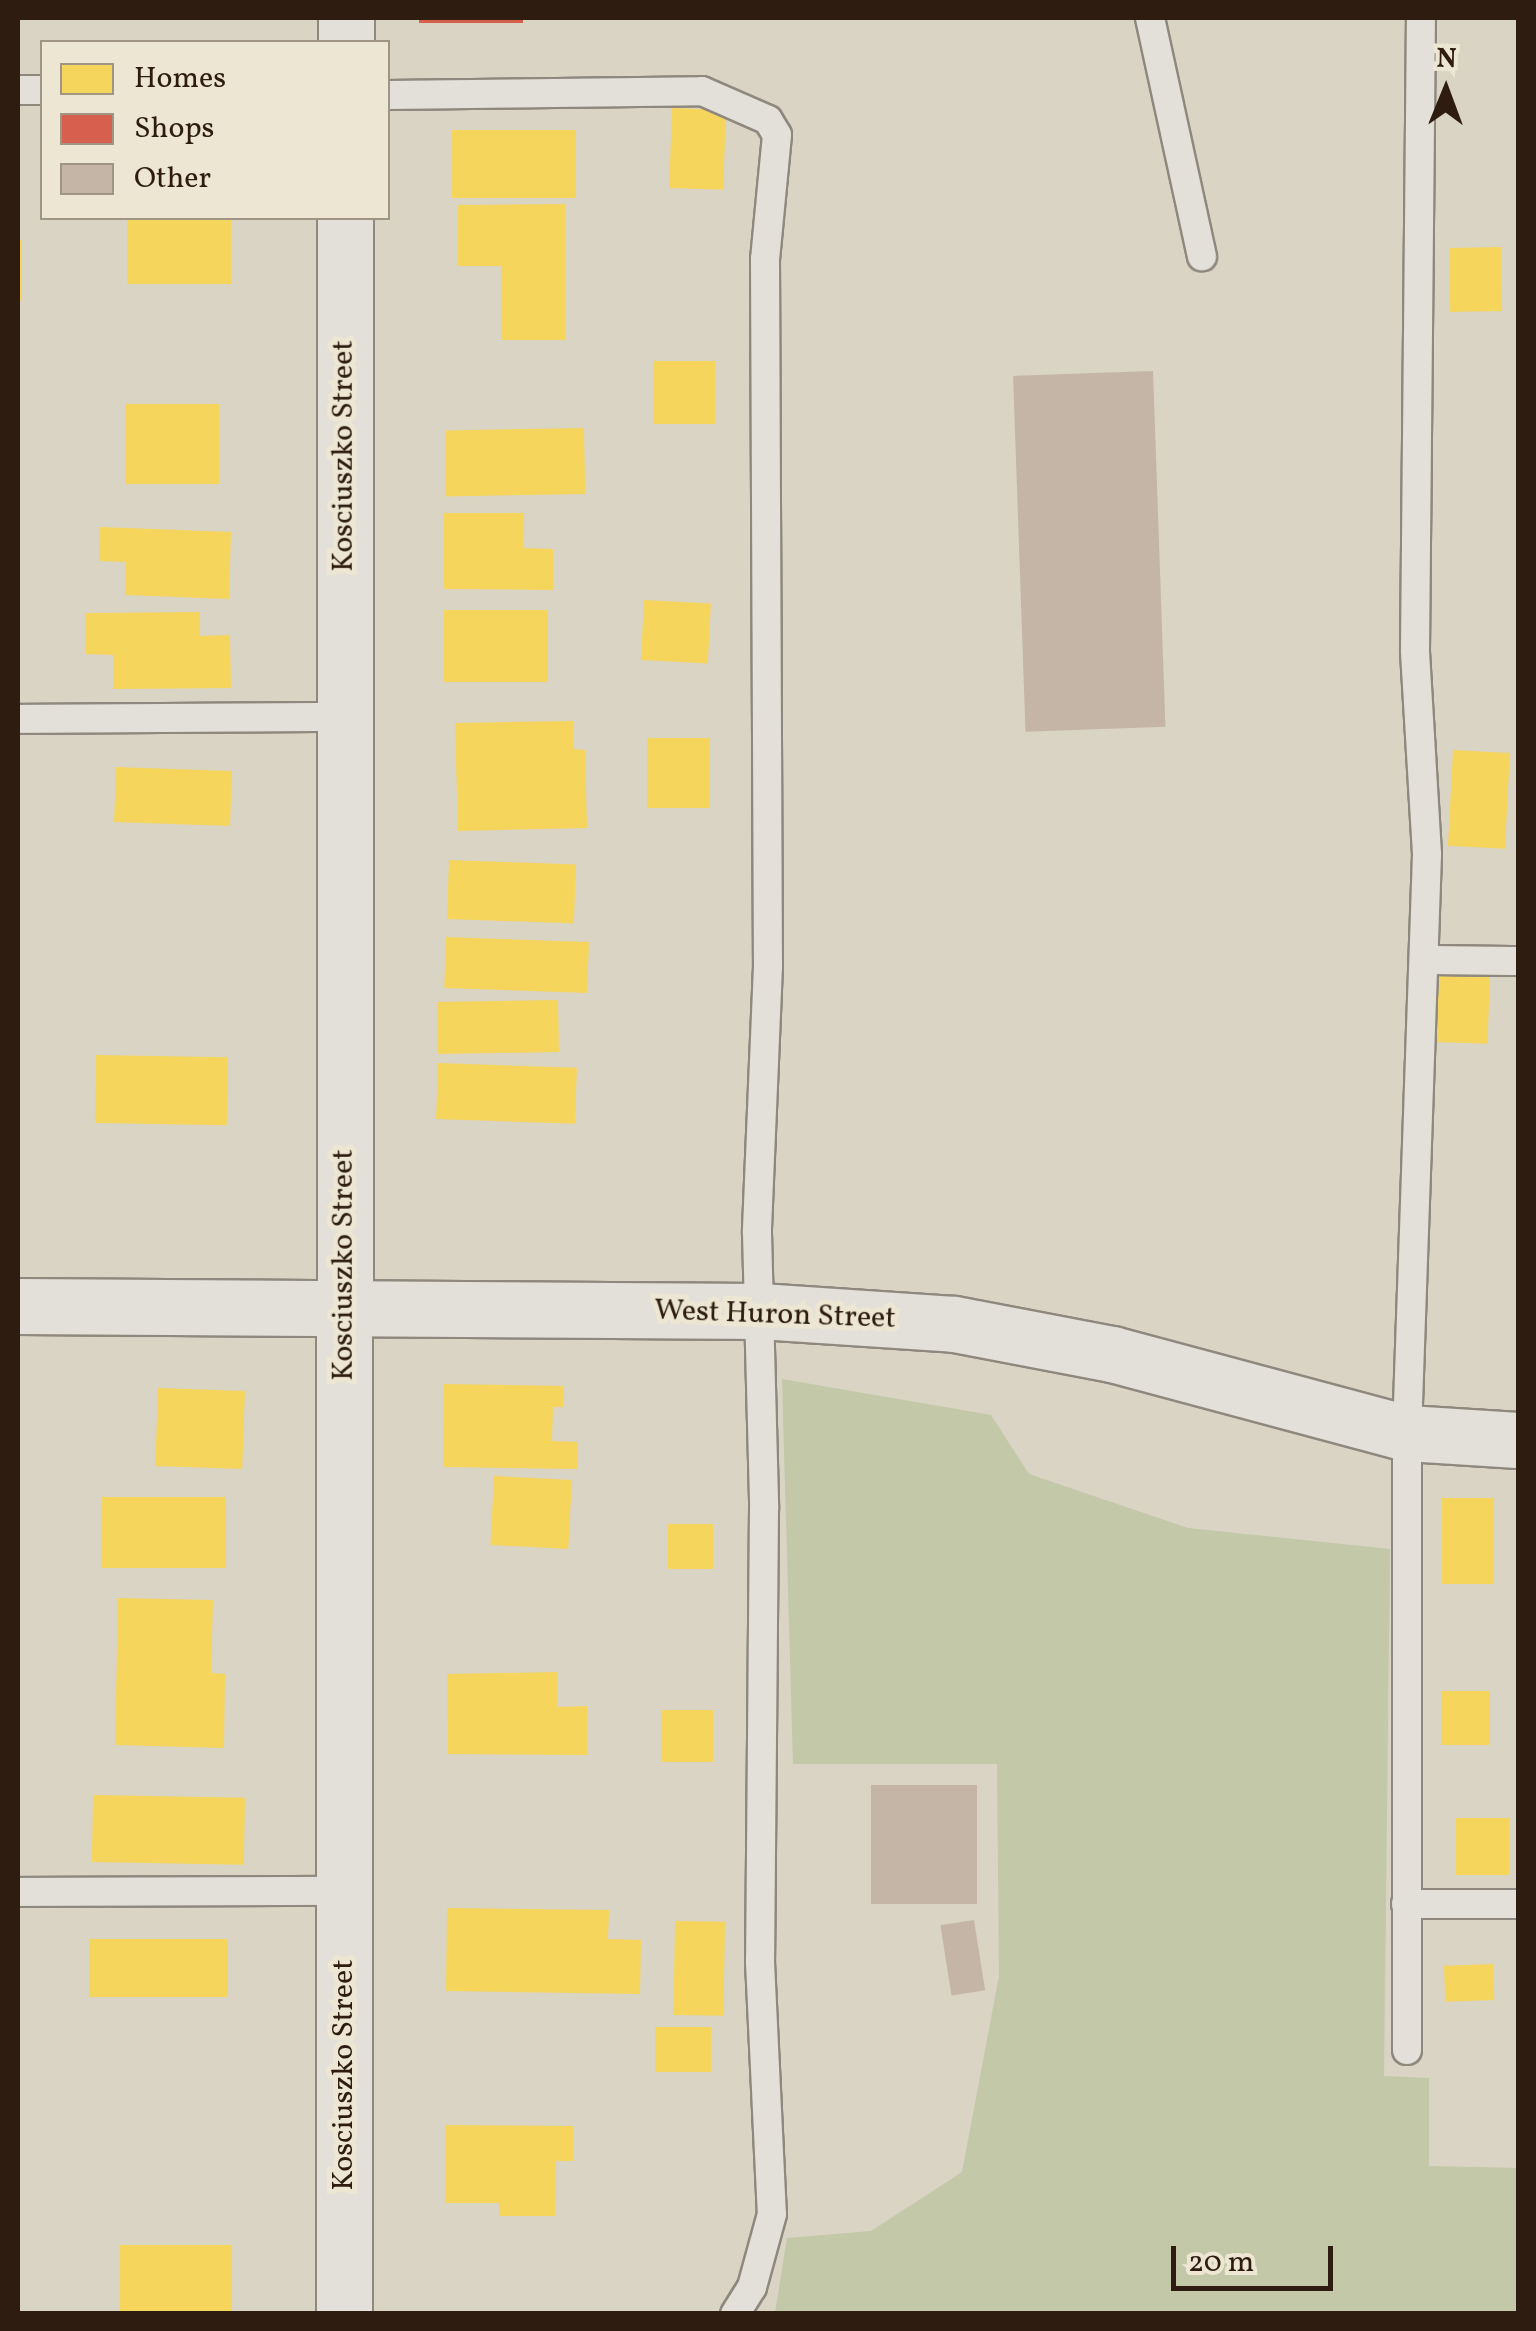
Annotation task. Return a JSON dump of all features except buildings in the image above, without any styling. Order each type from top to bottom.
[{"type":"street","name":"Kosciuszko Street","points":[[344,2314],[345,220]]},
{"type":"street","name":"West Huron Street","points":[[18,1306],[760,1311],[954,1324],[1112,1354],[1406,1433],[1518,1440]]},
{"type":"lane","points":[[1150,18],[1202,256]]},
{"type":"lane","points":[[1407,2050],[1406,1433],[1427,854],[1415,650],[1421,18]]},
{"type":"lane","points":[[390,95],[702,91],[768,120],[777,136],[764,259],[770,692],[760,1311],[760,1962],[772,2214],[752,2287],[735,2314]]},
{"type":"lane","points":[[18,719],[344,716]]},
{"type":"lane","points":[[1424,960],[1518,960]]},
{"type":"lane","points":[[18,1892],[345,1891]]},
{"type":"lane","points":[[1406,1904],[1518,1904]]},
{"type":"green space","points":[[782,1379],[991,1415],[1029,1474],[1188,1528],[1390,1549],[1384,2076],[1429,2078],[1429,2166],[1518,2168],[1518,2313],[775,2313],[787,2238],[871,2231],[962,2172],[999,1976],[997,1764],[793,1764]]}]
